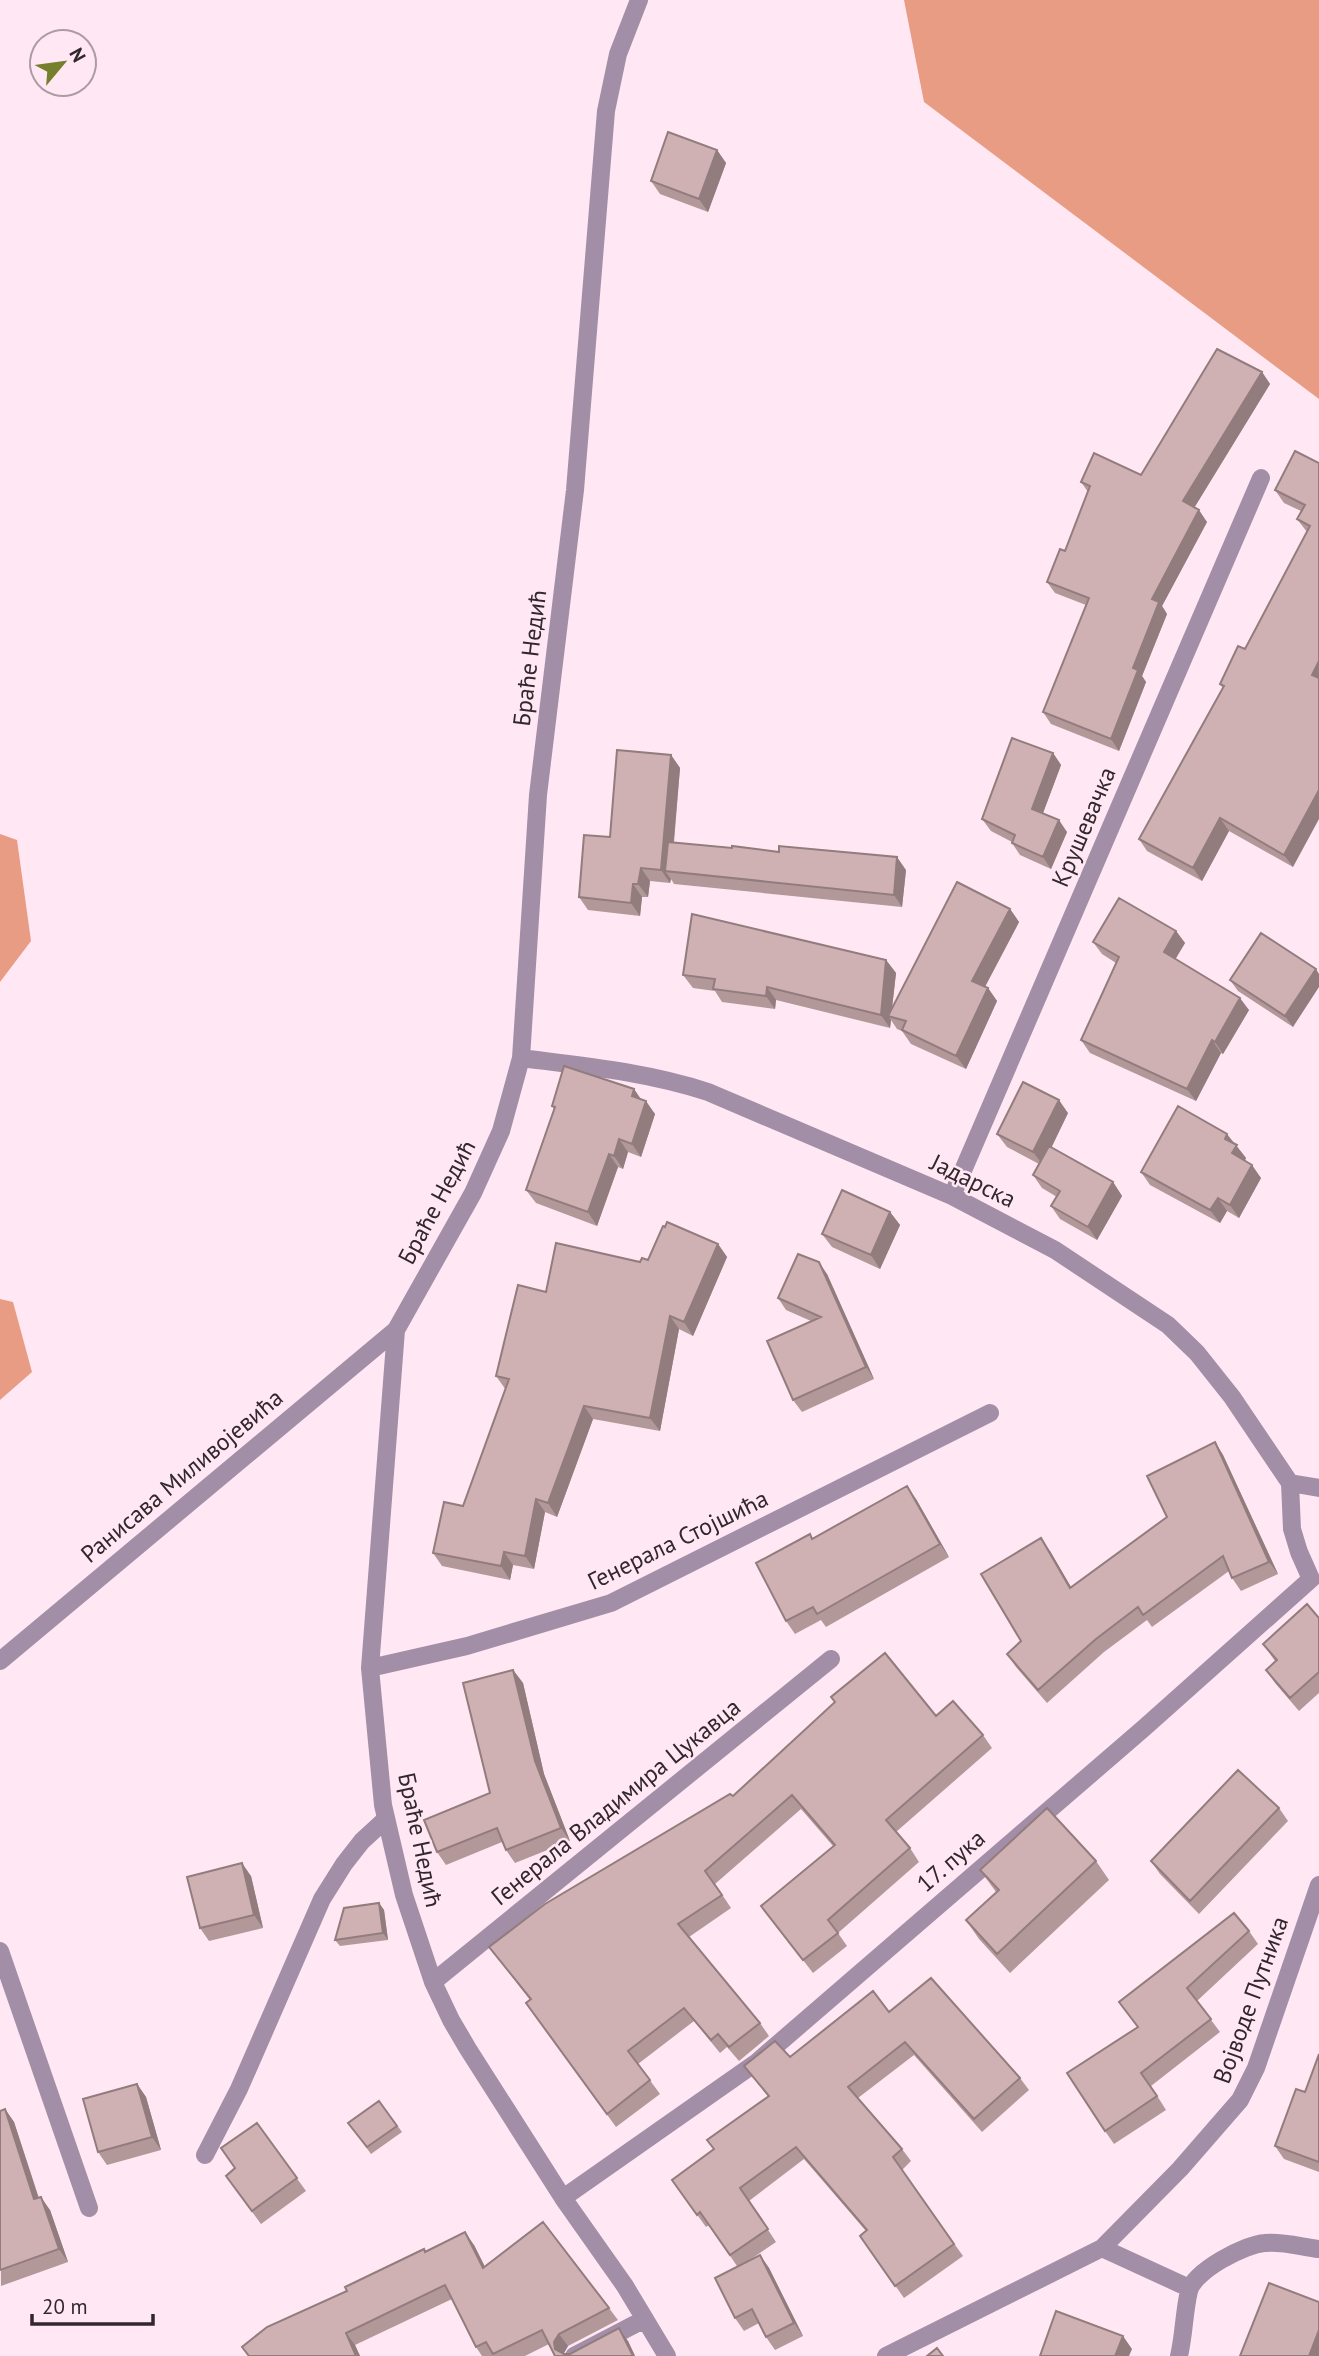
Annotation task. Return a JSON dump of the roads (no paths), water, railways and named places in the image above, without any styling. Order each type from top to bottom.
[{"type":"street","name":"Браће Недић","points":[[639,0],[618,54],[606,111],[575,490],[538,795],[521,1058],[501,1130],[473,1193],[396,1330],[370,1668],[383,1805],[404,1895],[433,1982],[457,2029],[563,2198],[667,2356]]},
{"type":"street","name":"Крушевачка","points":[[952,1196],[1261,478]]},
{"type":"street","name":"Јадарска","points":[[521,1058],[670,1080],[708,1092],[952,1196],[1055,1250],[1168,1325],[1197,1353],[1232,1397],[1290,1483]]},
{"type":"street","name":"Ранисава Миливојевића","points":[[0,1661],[396,1330]]},
{"type":"street","name":"Генерала Стојшића","points":[[370,1668],[467,1646],[611,1604],[990,1413]]},
{"type":"street","points":[[1290,1483],[1319,1488]]},
{"type":"street","name":"17. пука","points":[[563,2198],[757,2062],[1144,1728],[1311,1579],[1292,1529],[1290,1483]]},
{"type":"street","name":"Генерала Владимира Цукавца","points":[[433,1982],[831,1659]]},
{"type":"street","points":[[205,2155],[239,2089],[322,1899],[362,1841],[386,1819]]},
{"type":"street","name":"Војводе Путника","points":[[886,2356],[1102,2248],[1180,2169],[1241,2100],[1256,2068],[1319,1885]]},
{"type":"street","points":[[0,1951],[89,2208]]},
{"type":"street","points":[[1179,2356],[1189,2288],[1210,2267],[1234,2252],[1265,2243],[1319,2249]]},
{"type":"street","points":[[1102,2248],[1189,2288]]},
{"type":"street","points":[[574,2356],[645,2319]]}]
